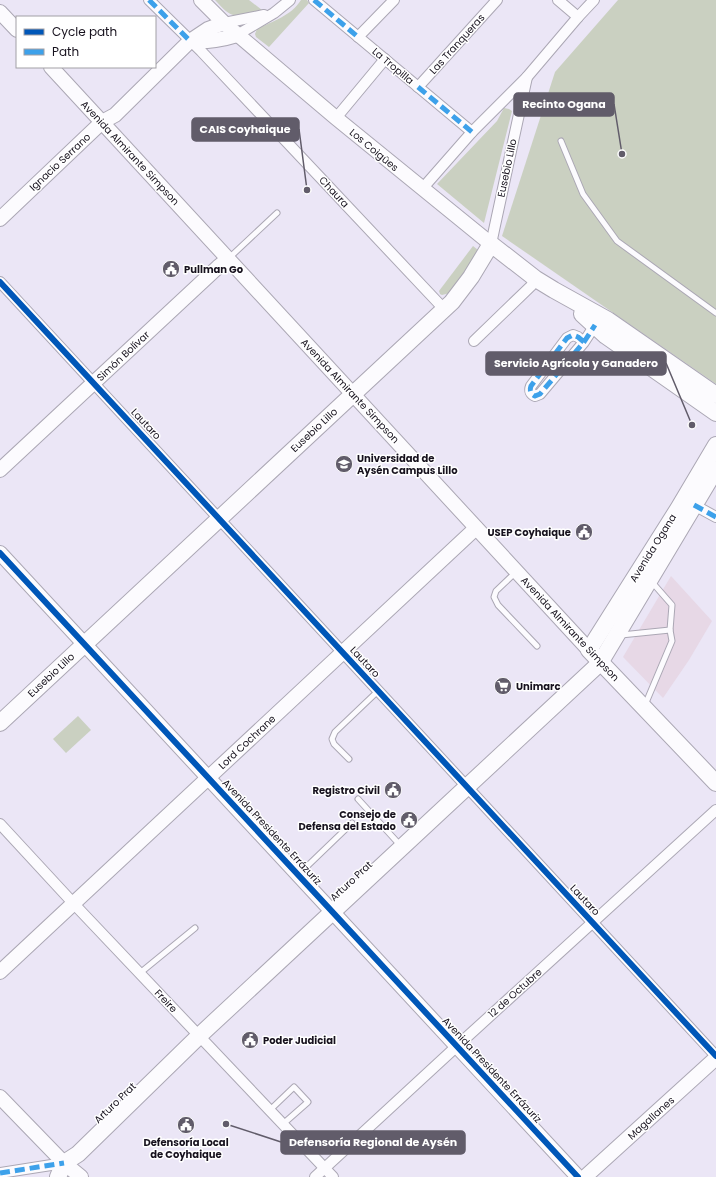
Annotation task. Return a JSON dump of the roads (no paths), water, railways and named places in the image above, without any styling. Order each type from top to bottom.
[{"type":"main road","name":"Los Coigües","points":[[201,0],[224,23],[336,118],[491,244],[536,278],[554,290],[608,320],[716,396]]},
{"type":"main road","points":[[0,12],[16,29]]},
{"type":"main road","name":"Ignacio Serrano","points":[[0,218],[102,122],[115,115],[190,41],[208,29],[224,23]]},
{"type":"main road","name":"Ignacio Serrano","points":[[190,41],[202,42],[223,40],[238,35]]},
{"type":"main road","name":"Avenida Almirante Simpson","points":[[52,68],[600,663],[716,783]]},
{"type":"main road","name":"Eusebio Lillo","points":[[0,723],[444,309],[466,286],[491,244]]},
{"type":"main road","name":"Simón Bolívar","points":[[0,470],[228,259]]},
{"type":"main road","name":"Los Coigües","points":[[554,290],[606,336],[716,412]]},
{"type":"main road","name":"Avenida Ogana","points":[[589,650],[716,445]]},
{"type":"main road","name":"Avenida Ogana","points":[[600,663],[694,505],[714,475]]},
{"type":"main road","name":"Lord Cochrane","points":[[0,972],[476,528]]},
{"type":"main road","name":"Avenida Presidente Errázuriz","points":[[0,553],[578,1177]]},
{"type":"main road","name":"Arturo Prat","points":[[61,1170],[199,1036],[600,663]]},
{"type":"main road","name":"Magallanes","points":[[585,1177],[716,1057]]},
{"type":"main road","points":[[0,1096],[61,1170],[81,1177]]},
{"type":"street","name":"Chaura","points":[[150,0],[201,51],[444,309]]},
{"type":"street","name":"Ignacio Serrano","points":[[238,35],[274,13],[290,0]]},
{"type":"street","name":"La Tropilla","points":[[314,0],[472,132]]},
{"type":"street","points":[[358,37],[394,0]]},
{"type":"street","name":"Las Tranqueras","points":[[418,87],[497,0]]},
{"type":"street","points":[[558,0],[578,17]]},
{"type":"street","name":"Eusebio Lillo","points":[[422,189],[472,132],[527,77],[594,0]]},
{"type":"street","name":"Ignacio Serrano","points":[[224,23],[274,13]]},
{"type":"street","points":[[336,118],[385,59]]},
{"type":"street","name":"Eusebio Lillo","points":[[491,244],[527,77]]},
{"type":"street","points":[[474,341],[531,286],[536,278]]},
{"type":"street","name":"Lautaro","points":[[0,282],[716,1057]]},
{"type":"street","points":[[584,342],[573,335],[567,338],[531,386],[531,393],[535,396],[540,394],[584,342],[595,325]]},
{"type":"street","points":[[694,505],[716,517]]},
{"type":"street","name":"12 de Octubre","points":[[315,1177],[456,1046],[716,810]]},
{"type":"street","name":"Freire","points":[[0,824],[333,1177]]},
{"type":"street","points":[[0,1173],[61,1170]]},
{"type":"lane","points":[[561,141],[583,194],[617,241],[716,313]]},
{"type":"lane","points":[[228,259],[277,213]]},
{"type":"lane","points":[[516,572],[496,591],[494,597],[498,605],[537,646]]},
{"type":"lane","points":[[644,708],[672,641],[670,630],[672,605],[650,580]]},
{"type":"lane","points":[[617,635],[670,630]]},
{"type":"lane","points":[[349,758],[334,744],[332,739],[335,732],[378,691]]},
{"type":"lane","points":[[358,799],[402,847]]},
{"type":"lane","points":[[298,875],[352,823]]},
{"type":"lane","points":[[140,973],[195,928]]},
{"type":"lane","points":[[270,1110],[294,1087],[308,1102],[283,1124]]},
{"type":"place","name":"Recinto Ogana","points":[[622,154]]},
{"type":"place","name":"CAIS Coyhaique","points":[[307,190]]},
{"type":"place","name":"Pullman Go","points":[[171,269]]},
{"type":"place","name":"Servicio Agrícola y Ganadero","points":[[692,425]]},
{"type":"place","name":"Universidad de Aysén Campus Lillo","points":[[344,464]]},
{"type":"place","name":"USEP Coyhaique","points":[[584,532]]},
{"type":"place","name":"Unimarc","points":[[503,686]]},
{"type":"place","name":"Registro Civil","points":[[393,790]]},
{"type":"place","name":"Consejo de Defensa del Estado","points":[[409,820]]},
{"type":"place","name":"Poder Judicial","points":[[250,1040]]},
{"type":"place","name":"Defensoría Regional de Aysén","points":[[226,1124]]},
{"type":"place","name":"Defensoría Local de Coyhaique","points":[[186,1125]]}]
